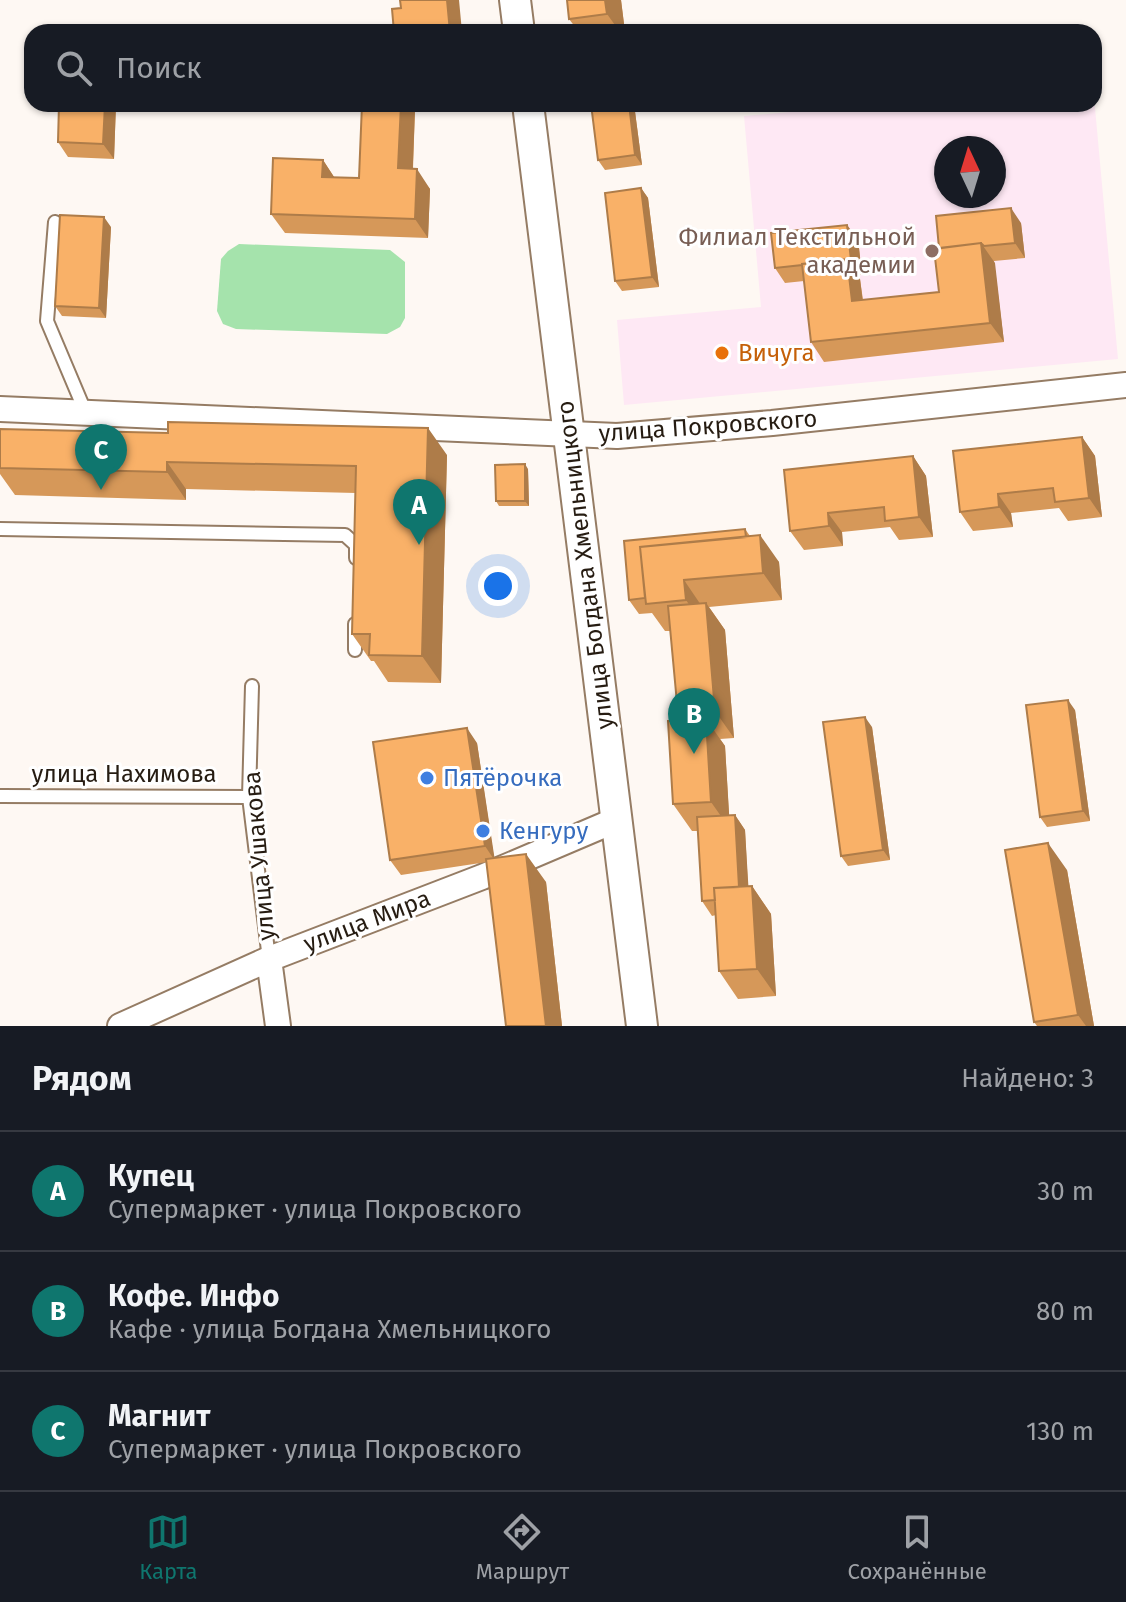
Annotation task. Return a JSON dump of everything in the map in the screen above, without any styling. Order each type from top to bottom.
[{"type":"street","points":[[515,0],[518,24]]},
{"type":"street","name":"улица Богдана Хмельницкого","points":[[529,112],[642,1026]]},
{"type":"street","name":"улица Покровского","points":[[0,409],[617,436],[772,423],[1126,385]]},
{"type":"street","name":"улица Мира","points":[[120,1026],[269,959],[482,877],[616,820]]},
{"type":"street","name":"улица Ушакова","points":[[269,959],[278,1026]]},
{"type":"lane","points":[[55,222],[47,321],[85,411]]},
{"type":"lane","points":[[0,529],[345,535],[356,545],[355,575]]},
{"type":"lane","points":[[355,605],[355,650]]},
{"type":"lane","name":"улица Ушакова","points":[[252,686],[249,797],[269,959]]},
{"type":"lane","name":"улица Нахимова","points":[[0,796],[249,797]]},
{"type":"shaded area","name":"Филиал Текстильной академии","points":[[789,112],[1095,112],[1118,359],[624,405],[617,320],[761,307],[744,116]]},
{"type":"green space","points":[[239,244],[390,250],[405,262],[405,318],[400,327],[387,334],[236,329],[223,324],[217,311],[221,259]]},
{"type":"building","points":[[400,0],[447,0],[449,24],[393,24],[392,9],[401,8]]},
{"type":"building","points":[[567,0],[605,0],[607,14],[569,19]]},
{"type":"building","points":[[59,112],[105,112],[103,144],[58,142]]},
{"type":"building","points":[[362,112],[401,112],[398,168],[417,169],[415,219],[271,214],[273,158],[323,160],[322,177],[359,178]]},
{"type":"building","points":[[592,112],[630,112],[635,155],[598,160]]},
{"type":"building","points":[[641,188],[652,277],[615,281],[605,193]]},
{"type":"building","points":[[1011,208],[1015,243],[939,248],[936,216]]},
{"type":"building","points":[[60,215],[104,217],[99,308],[55,306]]},
{"type":"building","points":[[847,225],[851,260],[775,268],[771,233]]},
{"type":"building","points":[[981,243],[990,323],[811,342],[802,264],[847,259],[852,301],[939,292],[934,249]]},
{"type":"building","points":[[168,422],[428,428],[422,656],[369,655],[370,634],[352,634],[356,466],[167,462],[167,472],[0,468],[0,429],[168,433]]},
{"type":"building","points":[[1082,437],[1089,498],[1055,502],[1053,488],[998,494],[999,507],[960,512],[953,451]]},
{"type":"building","points":[[913,456],[919,517],[885,521],[884,507],[828,513],[829,526],[790,531],[784,470]]},
{"type":"building","points":[[525,464],[525,501],[496,501],[495,465]]},
{"type":"building","points":[[745,529],[746,537],[640,547],[645,598],[629,600],[624,541]]},
{"type":"building","points":[[760,535],[763,573],[684,580],[686,600],[646,604],[640,547]]},
{"type":"building","points":[[706,603],[715,711],[678,714],[668,606]]},
{"type":"building","points":[[1068,700],[1083,811],[1040,817],[1026,705]]},
{"type":"building","points":[[865,717],[883,850],[841,856],[823,722]]},
{"type":"building","points":[[706,719],[711,802],[673,804],[668,721]]},
{"type":"building","points":[[467,728],[485,846],[390,860],[373,742]]},
{"type":"building","points":[[735,815],[739,887],[714,888],[715,900],[702,901],[697,817]]},
{"type":"building","points":[[1048,843],[1078,1015],[1034,1022],[1005,850]]},
{"type":"building","points":[[526,854],[546,1026],[506,1026],[486,859]]},
{"type":"building","points":[[752,886],[757,969],[719,971],[714,888]]},
{"type":"place","name":"Филиал Текстильной академии","points":[[932,251]]},
{"type":"place","name":"Вичуга","points":[[722,353]]},
{"type":"place","name":"Магнит","points":[[101,490]]},
{"type":"place","name":"Купец","points":[[419,545]]},
{"type":"place","name":"Кофе. Инфо","points":[[694,754]]},
{"type":"place","name":"Пятёрочка","points":[[427,778]]},
{"type":"place","name":"Кенгуру","points":[[483,831]]}]
